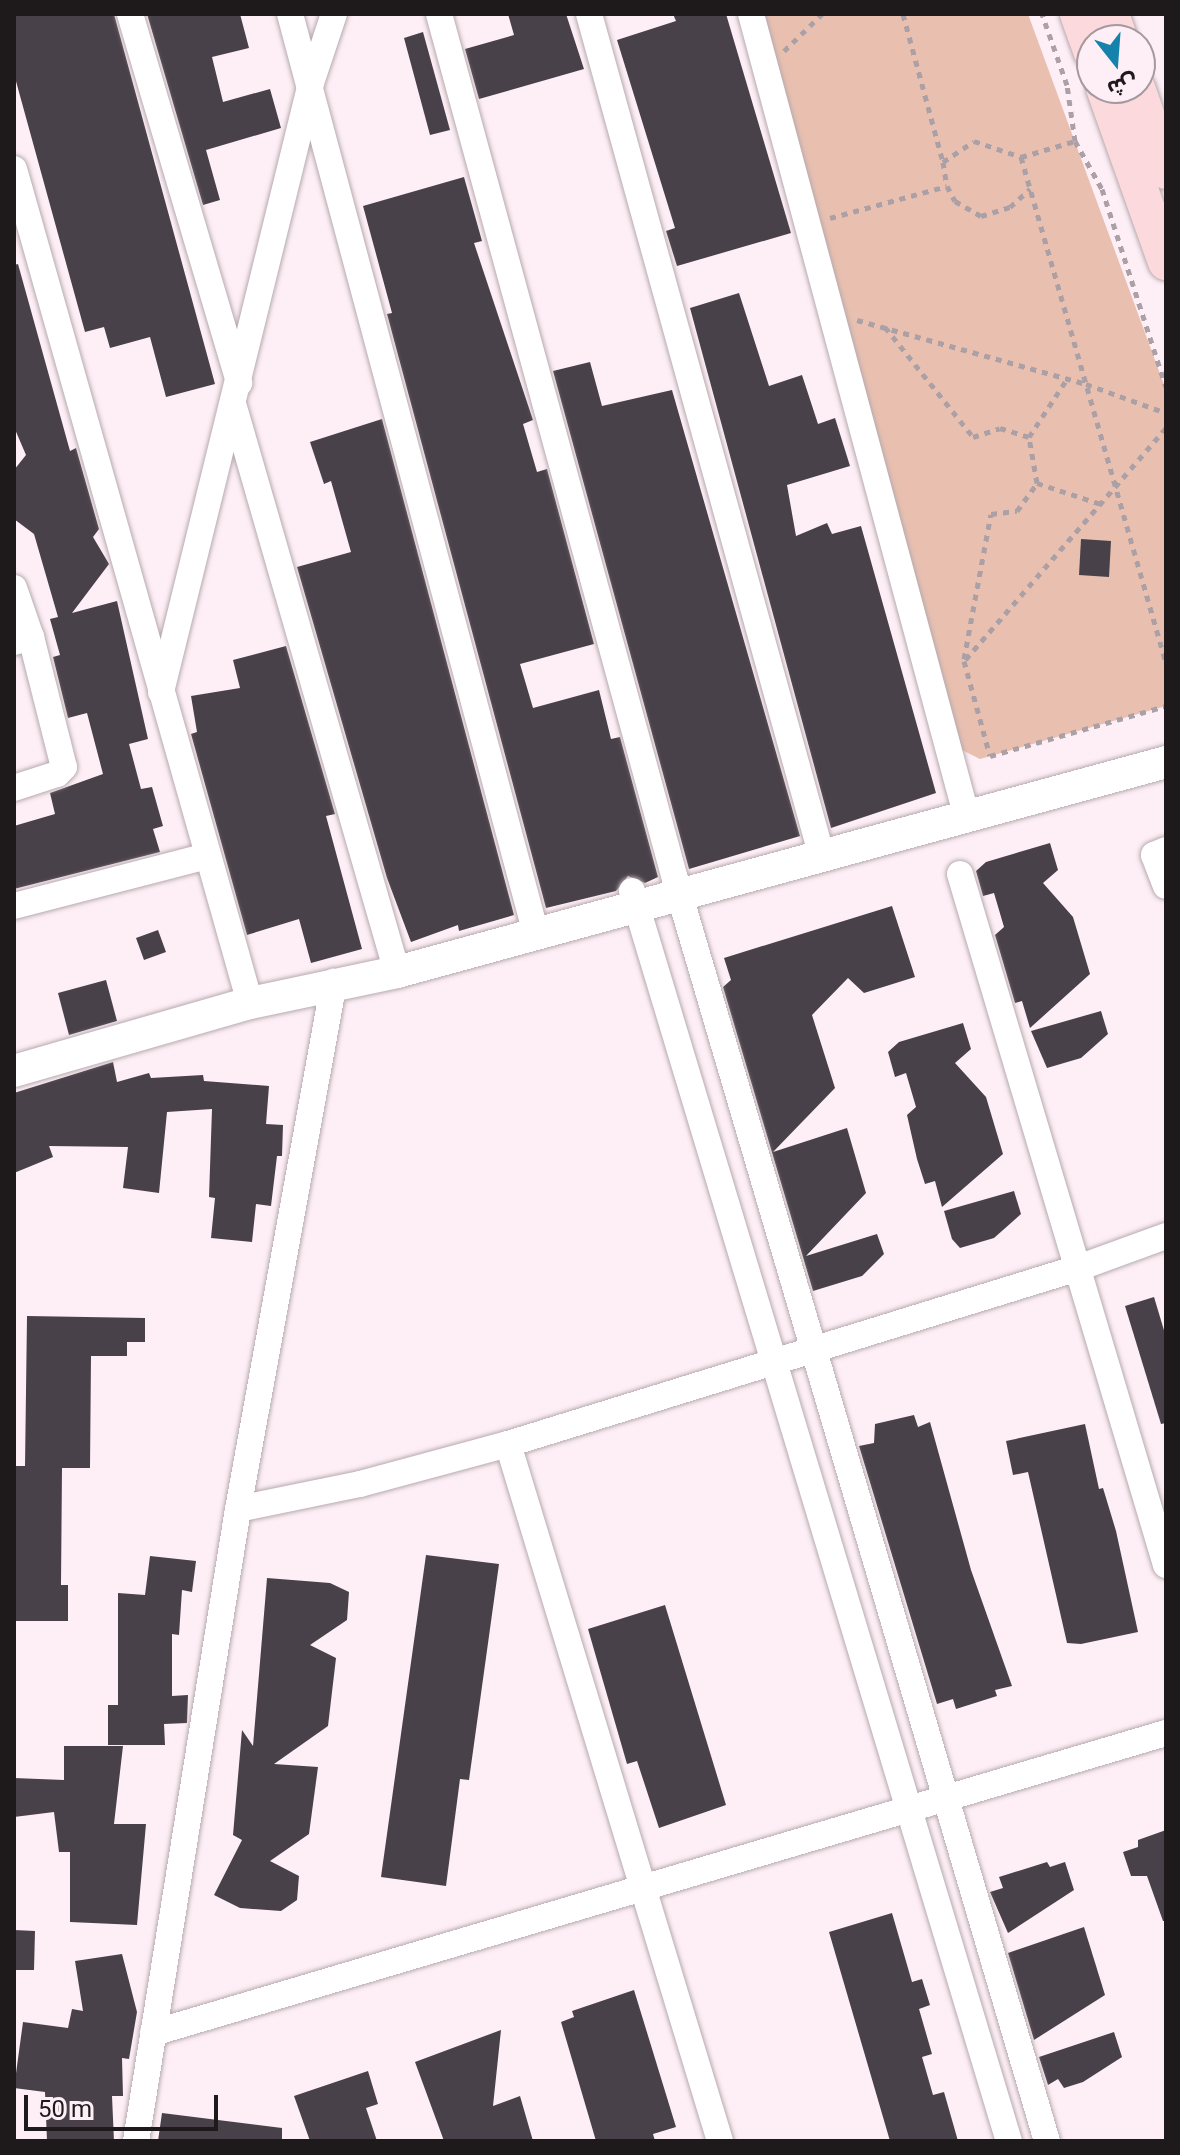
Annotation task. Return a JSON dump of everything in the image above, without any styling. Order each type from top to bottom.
[{"type":"main road","points":[[1110,104],[1166,262]]},
{"type":"main road","points":[[1143,104],[1166,171]]},
{"type":"street","points":[[130,14],[395,965]]},
{"type":"street","points":[[290,14],[311,83],[369,322],[549,920]]},
{"type":"street","points":[[161,692],[237,396],[311,83],[334,14]]},
{"type":"street","points":[[439,14],[678,887],[1047,2141]]},
{"type":"street","points":[[589,14],[817,839]]},
{"type":"street","points":[[751,14],[836,315],[964,808]]},
{"type":"street","points":[[14,169],[250,1003]]},
{"type":"street","points":[[14,588],[22,639],[64,767],[57,774],[14,788]]},
{"type":"street","points":[[14,1071],[549,920],[964,808],[1166,742]]},
{"type":"street","points":[[678,887],[817,839],[1166,762]]},
{"type":"street","points":[[1166,850],[1154,855],[1166,886]]},
{"type":"street","points":[[14,906],[208,856]]},
{"type":"street","points":[[960,874],[1166,1565]]},
{"type":"street","points":[[634,899],[1009,2141]]},
{"type":"street","points":[[136,2141],[238,1509],[334,982]]},
{"type":"street","points":[[238,1509],[360,1484],[508,1444],[1078,1268],[1166,1236]]},
{"type":"street","points":[[508,1444],[720,2141]]},
{"type":"street","points":[[153,2033],[1166,1733]]},
{"type":"path","points":[[766,68],[822,14]]},
{"type":"path","points":[[903,14],[947,186],[955,201],[981,216],[1010,207],[1030,188]]},
{"type":"path","points":[[1042,14],[1067,85],[1075,141],[1102,189],[1166,387]]},
{"type":"path","points":[[943,162],[974,141],[1021,157],[1075,141]]},
{"type":"path","points":[[1021,157],[1166,663]]},
{"type":"path","points":[[810,223],[947,186]]},
{"type":"path","points":[[836,315],[1086,384],[1166,413]]},
{"type":"path","points":[[885,327],[973,437],[1000,428],[1029,437]]},
{"type":"path","points":[[1067,379],[1029,437],[1037,483],[1017,511],[991,514],[964,661],[990,756],[1166,706]]},
{"type":"path","points":[[964,661],[1104,505],[1166,428]]},
{"type":"path","points":[[1037,483],[1104,505]]},
{"type":"shaded area","points":[[753,14],[1028,14],[1166,390],[1166,706],[980,759],[958,748]]},
{"type":"building","points":[[14,14],[114,14],[215,384],[166,397],[150,337],[110,348],[104,327],[85,332],[14,74]]},
{"type":"building","points":[[147,14],[240,14],[249,48],[212,57],[223,102],[270,89],[281,128],[206,150],[220,200],[203,205]]},
{"type":"building","points":[[508,14],[566,14],[584,69],[479,99],[465,49],[514,35]]},
{"type":"building","points":[[673,14],[726,14],[791,233],[677,266],[666,231],[675,228],[617,40],[676,21]]},
{"type":"building","points":[[423,32],[450,130],[430,135],[404,38]]},
{"type":"building","points":[[464,177],[482,241],[474,243],[533,420],[523,424],[537,472],[547,469],[594,644],[520,664],[533,708],[599,690],[611,739],[620,737],[658,877],[645,883],[628,876],[616,891],[546,908],[387,314],[392,313],[363,206]]},
{"type":"building","points":[[18,264],[70,451],[76,448],[99,529],[93,537],[109,564],[72,613],[117,601],[148,739],[129,744],[141,789],[152,787],[163,826],[153,829],[160,852],[14,889],[14,826],[55,814],[50,793],[103,774],[87,713],[68,718],[53,657],[60,655],[50,619],[58,617],[34,534],[14,519],[14,470],[26,455],[14,427],[14,265]]},
{"type":"building","points":[[739,293],[769,386],[802,375],[818,424],[835,418],[850,466],[787,485],[796,536],[827,523],[832,534],[861,526],[936,793],[831,828],[690,308]]},
{"type":"building","points":[[590,362],[602,406],[672,390],[800,836],[689,869],[553,371]]},
{"type":"building","points":[[382,419],[514,915],[459,931],[458,925],[411,942],[387,878],[297,567],[351,552],[331,481],[324,484],[310,442]]},
{"type":"building","points":[[1081,539],[1111,541],[1109,577],[1079,575]]},
{"type":"building","points":[[286,646],[335,814],[326,816],[362,949],[311,963],[299,919],[247,935],[191,734],[197,732],[191,696],[240,688],[233,660]]},
{"type":"building","points":[[1050,843],[1058,870],[1043,883],[1073,917],[1090,974],[1030,1028],[1022,1001],[1015,1003],[995,935],[1004,927],[994,893],[983,896],[976,871],[986,862]]},
{"type":"building","points":[[892,906],[915,977],[864,993],[848,978],[812,1015],[835,1088],[773,1152],[847,1128],[866,1193],[806,1256],[877,1234],[884,1254],[862,1276],[813,1291],[723,987],[731,980],[724,958]]},
{"type":"building","points":[[158,930],[166,952],[144,960],[136,938]]},
{"type":"building","points":[[106,980],[117,1021],[69,1035],[58,993]]},
{"type":"building","points":[[1101,1011],[1108,1034],[1081,1058],[1047,1068],[1031,1031]]},
{"type":"building","points":[[963,1023],[971,1049],[955,1063],[986,1097],[1003,1154],[942,1207],[935,1181],[925,1184],[917,1159],[907,1115],[916,1107],[906,1073],[895,1077],[888,1052],[899,1042]]},
{"type":"building","points":[[113,1062],[117,1082],[149,1073],[151,1078],[203,1075],[204,1081],[269,1086],[266,1124],[283,1125],[282,1156],[277,1156],[271,1206],[256,1204],[252,1242],[211,1238],[215,1198],[209,1197],[212,1109],[167,1112],[159,1193],[123,1188],[128,1147],[49,1146],[53,1157],[14,1173],[14,1093]]},
{"type":"building","points":[[1014,1191],[1021,1214],[994,1238],[960,1248],[952,1239],[944,1211]]},
{"type":"building","points":[[1154,1297],[1166,1337],[1166,1423],[1161,1424],[1125,1306]]},
{"type":"building","points":[[27,1316],[145,1318],[145,1342],[127,1342],[127,1356],[91,1356],[90,1468],[62,1468],[61,1585],[68,1585],[68,1621],[14,1621],[14,1466],[25,1466]]},
{"type":"building","points":[[914,1415],[918,1427],[930,1422],[971,1570],[1012,1686],[995,1690],[997,1696],[956,1709],[953,1699],[937,1704],[859,1446],[874,1443],[875,1424]]},
{"type":"building","points":[[1085,1424],[1099,1489],[1103,1488],[1116,1531],[1138,1632],[1081,1644],[1067,1643],[1028,1472],[1013,1475],[1006,1441]]},
{"type":"building","points":[[426,1555],[499,1564],[469,1780],[460,1779],[446,1886],[381,1877]]},
{"type":"building","points":[[150,1556],[196,1561],[192,1592],[182,1590],[179,1635],[172,1634],[172,1696],[188,1695],[187,1723],[164,1724],[165,1745],[108,1745],[108,1705],[118,1705],[118,1593],[145,1595]]},
{"type":"building","points":[[267,1578],[330,1583],[349,1592],[347,1620],[310,1645],[336,1658],[328,1726],[274,1764],[318,1767],[309,1834],[270,1861],[299,1876],[297,1900],[281,1911],[240,1908],[214,1895],[242,1840],[233,1835],[242,1730],[253,1746]]},
{"type":"building","points":[[665,1605],[726,1805],[659,1828],[637,1761],[627,1764],[588,1629]]},
{"type":"building","points":[[64,1746],[123,1746],[114,1824],[146,1824],[137,1925],[70,1922],[70,1852],[59,1852],[54,1812],[14,1817],[14,1778],[64,1780]]},
{"type":"building","points":[[1166,1830],[1166,1921],[1163,1921],[1147,1876],[1131,1876],[1123,1852],[1138,1847],[1138,1840]]},
{"type":"building","points":[[1047,1862],[1050,1867],[1065,1862],[1074,1890],[1008,1933],[990,1892],[1003,1888],[999,1877]]},
{"type":"building","points":[[892,1913],[912,1982],[922,1979],[930,2005],[919,2009],[932,2054],[922,2057],[933,2095],[944,2092],[958,2141],[890,2141],[829,1932]]},
{"type":"building","points":[[1084,1927],[1105,1995],[1034,2040],[1008,1953]]},
{"type":"building","points":[[14,1930],[35,1931],[34,1970],[14,1970]]},
{"type":"building","points":[[122,1954],[137,2012],[129,2059],[122,2058],[123,2096],[112,2096],[114,2141],[47,2141],[45,2092],[14,2088],[23,2022],[68,2028],[72,2009],[83,2011],[75,1961]]},
{"type":"building","points":[[634,1990],[676,2127],[653,2134],[655,2141],[596,2141],[561,2022],[574,2017],[572,2011]]},
{"type":"building","points":[[501,2030],[493,2106],[520,2096],[533,2141],[444,2141],[415,2062]]},
{"type":"building","points":[[1114,2032],[1122,2057],[1083,2082],[1064,2088],[1058,2079],[1048,2085],[1039,2057]]},
{"type":"building","points":[[368,2071],[378,2104],[366,2108],[377,2141],[310,2141],[294,2096]]},
{"type":"building","points":[[162,2113],[282,2128],[282,2141],[158,2141]]}]
